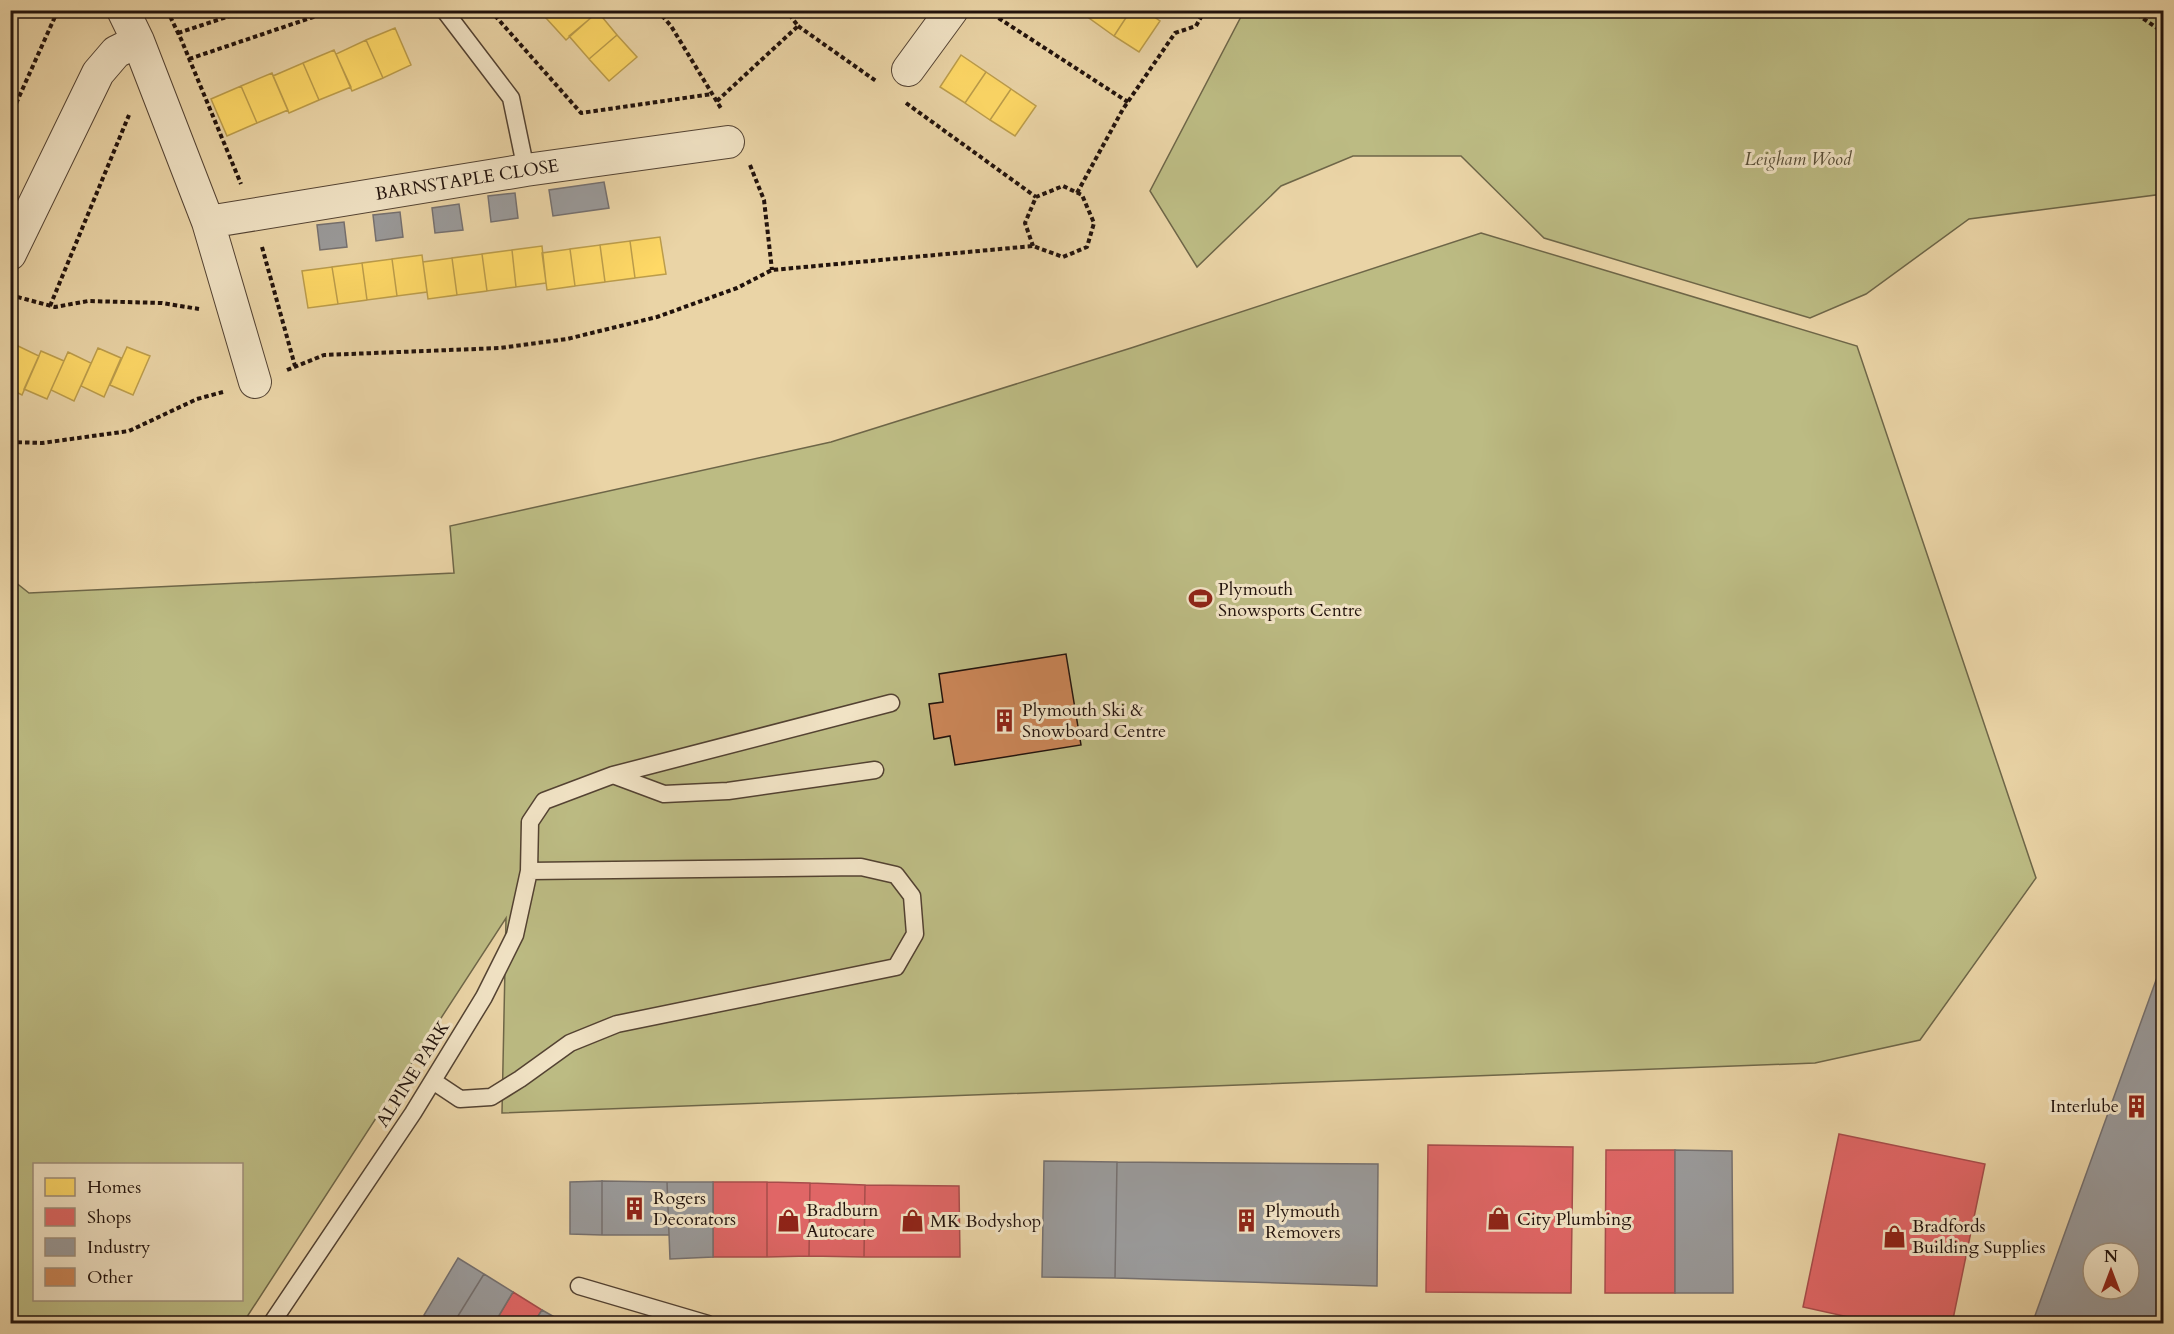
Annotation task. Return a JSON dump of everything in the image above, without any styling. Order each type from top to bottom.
[{"type":"street","points":[[123,10],[208,222],[255,382]]},
{"type":"street","points":[[908,70],[952,10]]},
{"type":"street","points":[[10,254],[99,73],[116,52],[143,56]]},
{"type":"street","name":"BARNSTAPLE CLOSE","points":[[208,222],[526,170],[728,142]]},
{"type":"lane","points":[[444,10],[511,98],[526,170]]},
{"type":"lane","points":[[613,774],[891,703]]},
{"type":"lane","points":[[613,774],[664,794],[728,791],[875,770]]},
{"type":"lane","name":"ALPINE PARK","points":[[271,1323],[413,1113],[484,998],[515,935],[529,871],[530,822],[544,801],[613,774]]},
{"type":"lane","points":[[433,1081],[460,1099],[491,1097],[570,1043],[617,1023],[896,967],[915,934],[912,896],[896,875],[861,867],[529,871]]},
{"type":"lane","points":[[579,1286],[708,1323]]},
{"type":"path","points":[[10,117],[58,10]]},
{"type":"path","points":[[178,33],[248,10]]},
{"type":"path","points":[[189,59],[334,10]]},
{"type":"path","points":[[490,10],[581,113],[712,94]]},
{"type":"path","points":[[786,10],[798,26],[876,81]]},
{"type":"path","points":[[986,10],[1128,102]]},
{"type":"path","points":[[1077,193],[1128,102],[1175,33],[1196,26],[1205,10]]},
{"type":"path","points":[[2131,10],[2163,33]]},
{"type":"path","points":[[717,101],[798,26]]},
{"type":"path","points":[[50,306],[143,56]]},
{"type":"path","points":[[905,102],[1036,197]]},
{"type":"path","points":[[10,442],[42,443],[129,431],[197,399],[255,382],[324,355],[500,348],[567,339],[657,317],[737,288],[772,270],[1033,246],[1063,257],[1087,247],[1094,223],[1082,195],[1063,186],[1036,197],[1025,223],[1033,246]]},
{"type":"path","points":[[10,295],[55,307],[88,301],[162,303],[236,316]]},
{"type":"green space","name":"Leigham Wood","points":[[1244,11],[2163,11],[2163,194],[1969,219],[1866,294],[1810,318],[1544,238],[1461,156],[1353,156],[1281,186],[1197,267],[1150,191]]},
{"type":"green space","name":"Plymouth Snowsports Centre","points":[[1481,233],[1857,346],[2036,878],[1920,1040],[1815,1063],[502,1113],[506,918],[243,1323],[11,1323],[10,578],[29,593],[454,573],[450,526],[831,442],[1131,348]]},
{"type":"building: Homes","points":[[555,10],[589,10],[594,15],[566,40],[546,18]]},
{"type":"building: Homes","points":[[1095,10],[1131,10],[1114,36],[1089,18]]},
{"type":"building: Homes","points":[[1131,10],[1144,10],[1160,21],[1139,52],[1114,36]]},
{"type":"building: Homes","points":[[598,12],[617,35],[589,59],[569,36]]},
{"type":"building: Homes","points":[[395,28],[411,65],[383,78],[366,40]]},
{"type":"building: Homes","points":[[617,35],[637,57],[609,81],[589,59]]},
{"type":"building: Homes","points":[[366,40],[383,78],[352,91],[336,54]]},
{"type":"building: Homes","points":[[334,50],[351,87],[319,100],[303,63]]},
{"type":"building: Homes","points":[[961,55],[986,72],[965,103],[940,87]]},
{"type":"building: Homes","points":[[303,63],[319,100],[289,113],[273,76]]},
{"type":"building: Homes","points":[[986,72],[1011,89],[990,120],[965,103]]},
{"type":"building: Homes","points":[[272,73],[288,110],[257,123],[241,86]]},
{"type":"building: Homes","points":[[241,86],[257,123],[227,136],[211,99]]},
{"type":"building: Homes","points":[[1011,89],[1036,106],[1015,136],[990,120]]},
{"type":"building: Homes","points":[[660,237],[666,274],[635,278],[630,241]]},
{"type":"building: Homes","points":[[630,241],[635,278],[605,282],[600,245]]},
{"type":"building: Homes","points":[[600,245],[605,282],[575,286],[570,249]]},
{"type":"building: Homes","points":[[542,246],[546,283],[516,287],[512,250]]},
{"type":"building: Homes","points":[[570,249],[575,286],[547,290],[542,253]]},
{"type":"building: Homes","points":[[512,250],[516,287],[487,291],[482,254]]},
{"type":"building: Homes","points":[[482,254],[487,291],[457,295],[452,258]]},
{"type":"building: Homes","points":[[422,255],[427,292],[397,296],[392,259]]},
{"type":"building: Homes","points":[[452,258],[457,295],[428,299],[423,262]]},
{"type":"building: Homes","points":[[392,259],[397,296],[367,300],[362,263]]},
{"type":"building: Homes","points":[[362,263],[367,300],[338,304],[332,267]]},
{"type":"building: Homes","points":[[332,267],[338,304],[308,308],[302,271]]},
{"type":"building: Homes","points":[[16,345],[39,356],[22,395],[10,389],[10,357]]},
{"type":"building: Homes","points":[[127,347],[150,356],[133,395],[110,385]]},
{"type":"building: Homes","points":[[98,348],[121,358],[104,397],[81,386]]},
{"type":"building: Homes","points":[[41,351],[64,361],[47,399],[24,389]]},
{"type":"building: Homes","points":[[68,352],[91,363],[74,401],[51,390]]},
{"type":"building: Shops","name":"Bradfords Building Supplies","points":[[1839,1134],[1985,1164],[1952,1324],[1880,1324],[1803,1307]]},
{"type":"building: Shops","name":"City Plumbing","points":[[1428,1145],[1573,1147],[1571,1293],[1426,1292]]},
{"type":"building: Shops","points":[[1606,1150],[1675,1150],[1675,1293],[1605,1293]]},
{"type":"building: Shops","points":[[713,1182],[767,1182],[767,1257],[713,1257]]},
{"type":"building: Shops","name":"Bradburn Autocare","points":[[767,1182],[810,1183],[809,1256],[767,1257]]},
{"type":"building: Shops","points":[[810,1183],[865,1185],[864,1257],[809,1256]]},
{"type":"building: Shops","name":"MK Bodyshop","points":[[865,1185],[959,1186],[960,1257],[864,1257]]},
{"type":"building: Shops","points":[[513,1292],[542,1310],[533,1324],[494,1324]]},
{"type":"building: Industry","points":[[604,182],[609,208],[553,216],[549,190]]},
{"type":"building: Industry","points":[[515,193],[518,218],[491,222],[488,196]]},
{"type":"building: Industry","points":[[459,204],[463,230],[435,233],[432,208]]},
{"type":"building: Industry","points":[[400,212],[403,237],[376,241],[373,215]]},
{"type":"building: Industry","points":[[344,222],[347,247],[320,250],[317,225]]},
{"type":"building: Industry","name":"Interlube","points":[[2164,958],[2164,1324],[2032,1324]]},
{"type":"building: Industry","points":[[1675,1150],[1732,1151],[1733,1293],[1675,1293]]},
{"type":"building: Industry","points":[[1044,1161],[1117,1162],[1115,1278],[1042,1277]]},
{"type":"building: Industry","name":"Plymouth Removers","points":[[1117,1162],[1378,1164],[1377,1286],[1115,1278]]},
{"type":"building: Industry","points":[[602,1181],[602,1235],[570,1234],[570,1182]]},
{"type":"building: Industry","name":"Rogers Decorators","points":[[602,1181],[667,1182],[669,1235],[602,1235]]},
{"type":"building: Industry","points":[[667,1182],[713,1182],[713,1257],[670,1259]]},
{"type":"building: Industry","points":[[458,1258],[484,1274],[453,1324],[437,1324],[424,1315]]},
{"type":"building: Industry","points":[[484,1274],[513,1292],[494,1324],[453,1324]]},
{"type":"building: Industry","points":[[542,1310],[565,1323],[533,1324]]},
{"type":"building: Other","name":"Plymouth Ski & Snowboard Centre","points":[[1066,654],[1081,745],[955,765],[950,736],[934,739],[929,704],[943,702],[939,674]]},
{"type":"place","name":"Plymouth Snowsports Centre","points":[[1200,599]]},
{"type":"place","name":"Plymouth Ski & Snowboard Centre","points":[[1004,720]]},
{"type":"place","name":"Interlube","points":[[2137,1106]]},
{"type":"place","name":"Rogers Decorators","points":[[635,1208]]},
{"type":"place","name":"City Plumbing","points":[[1499,1219]]},
{"type":"place","name":"Bradburn Autocare","points":[[788,1220]]},
{"type":"place","name":"MK Bodyshop","points":[[912,1221]]},
{"type":"place","name":"Plymouth Removers","points":[[1247,1221]]},
{"type":"place","name":"Bradfords Building Supplies","points":[[1894,1236]]}]
